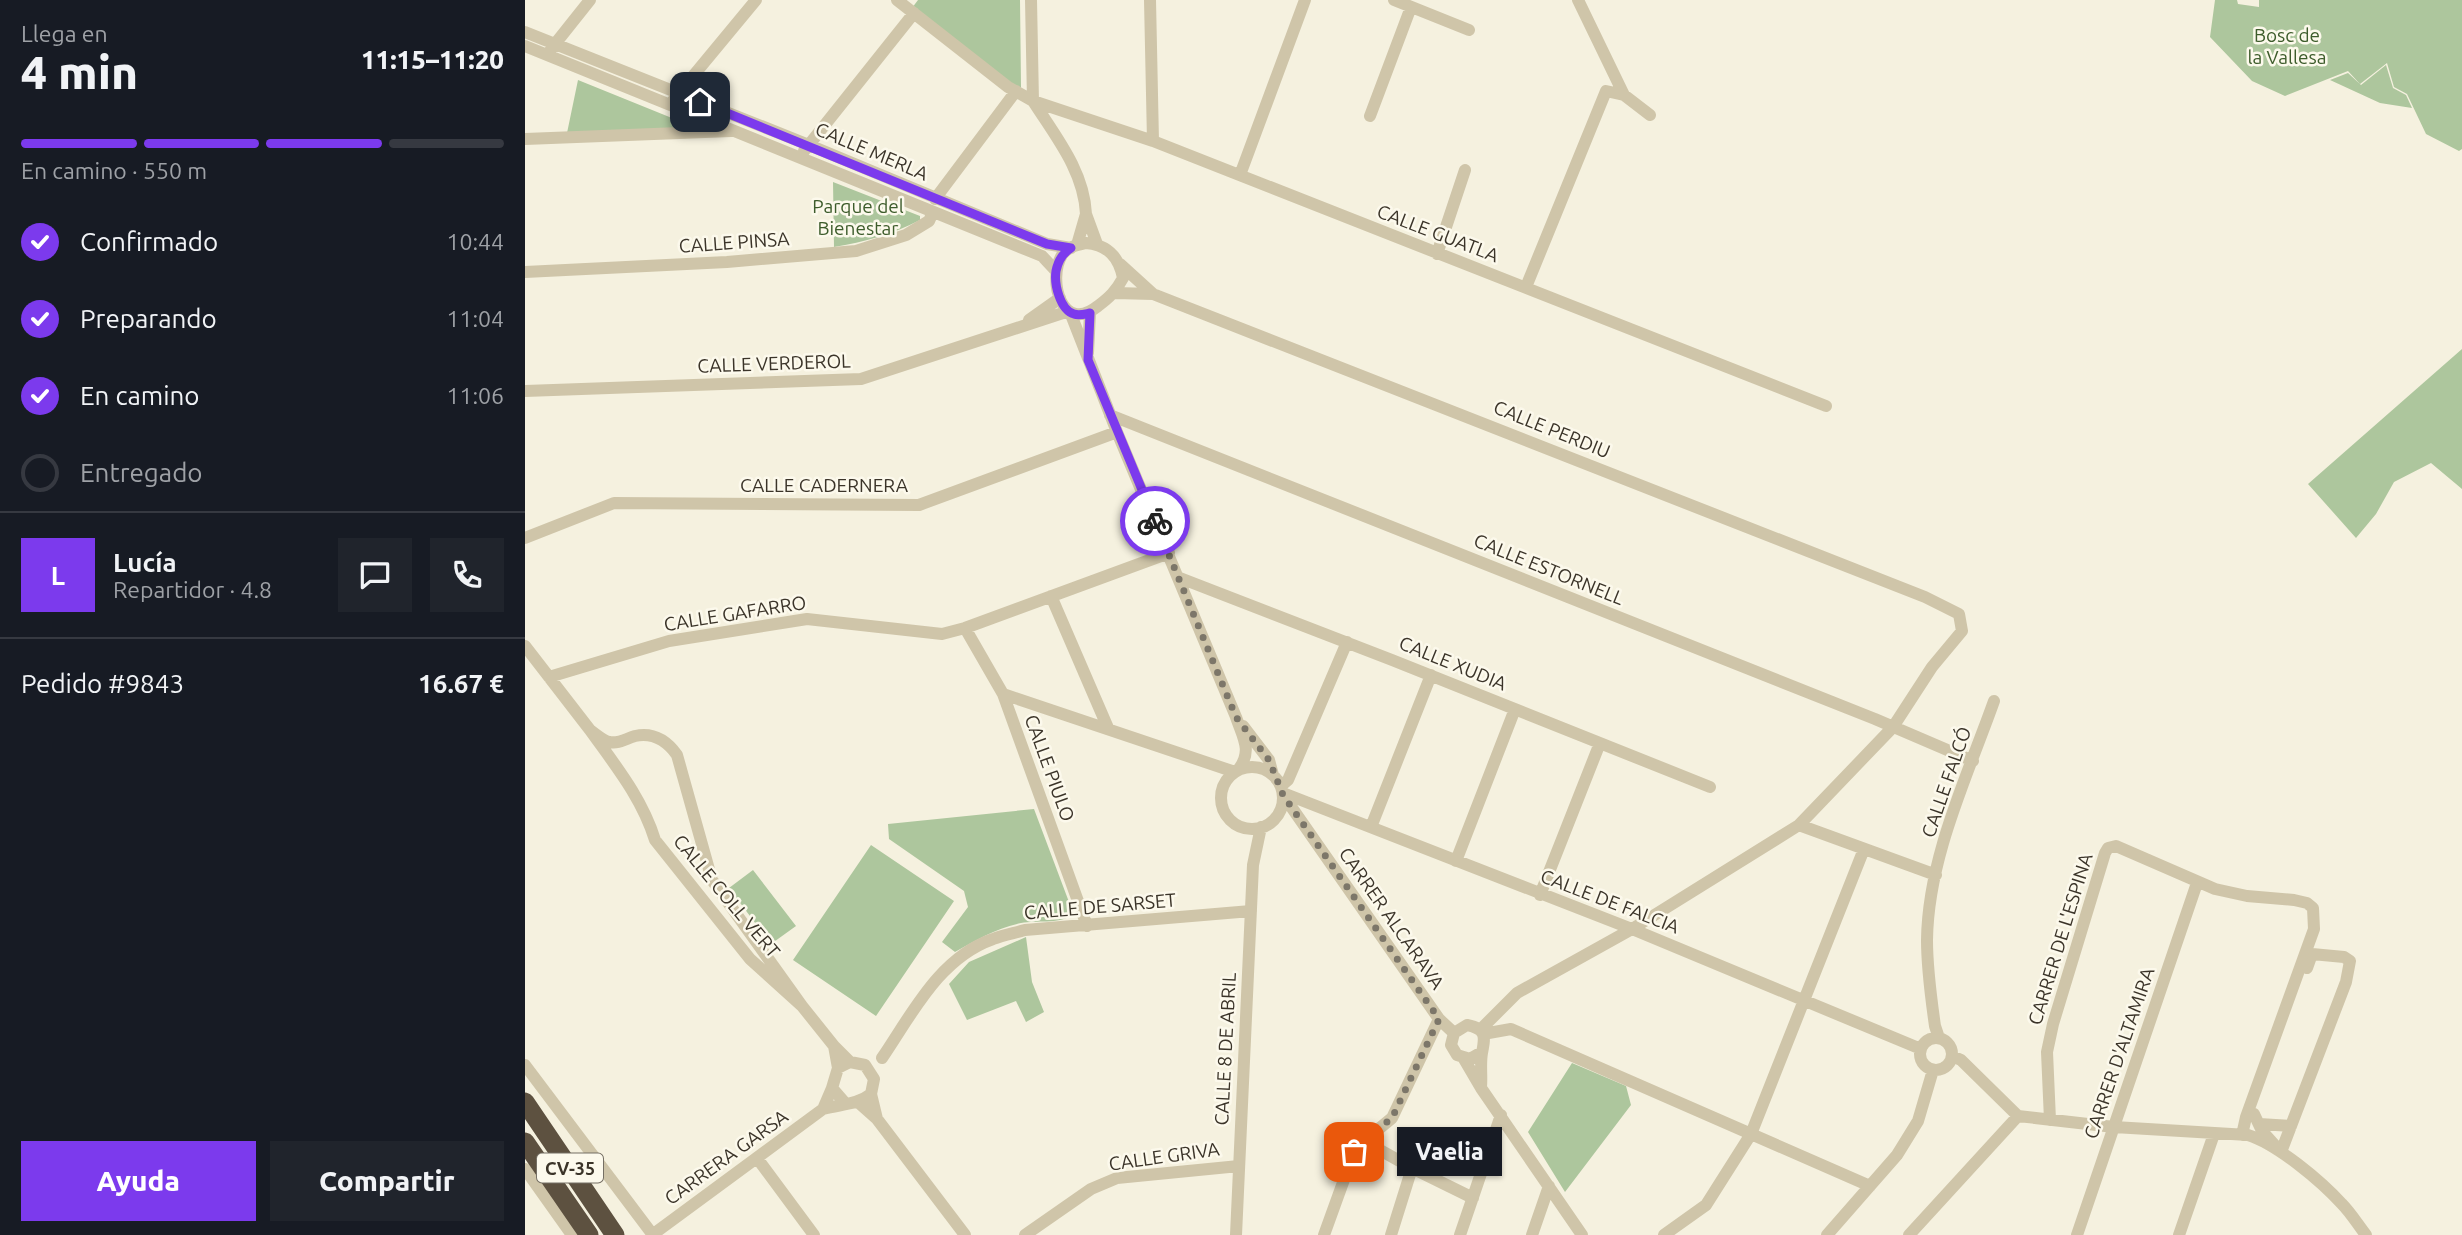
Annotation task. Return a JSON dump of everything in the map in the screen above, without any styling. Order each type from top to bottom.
[{"type":"highway","name":"CV-35","points":[[525,1102],[615,1235]]},
{"type":"highway","name":"CV-35","points":[[525,1142],[589,1235]]},
{"type":"street","points":[[547,55],[590,0]]},
{"type":"street","points":[[670,104],[756,0]]},
{"type":"street","name":"CALLE GUATLA","points":[[897,0],[1016,92],[1034,101],[1153,141],[1826,406]]},
{"type":"street","points":[[1031,0],[1034,101],[1075,167],[1085,194],[1086,214],[1097,244]]},
{"type":"street","points":[[1150,0],[1153,141]]},
{"type":"street","points":[[1240,175],[1305,0]]},
{"type":"street","points":[[1394,0],[1469,30]]},
{"type":"street","points":[[1578,0],[1624,95]]},
{"type":"street","points":[[1370,116],[1411,7]]},
{"type":"street","points":[[800,157],[914,13]]},
{"type":"street","name":"CALLE MERLA","points":[[525,32],[809,145],[1042,256],[1056,271]]},
{"type":"street","name":"CALLE MERLA","points":[[525,46],[800,157],[1047,244],[1074,246]]},
{"type":"street","points":[[1527,287],[1606,91],[1624,95],[1650,115]]},
{"type":"street","name":"CALLE PINSA","points":[[525,272],[727,262],[856,251],[906,235],[929,221],[934,205],[1016,92]]},
{"type":"street","points":[[525,138],[737,131]]},
{"type":"street","points":[[1437,254],[1465,170]]},
{"type":"street","points":[[1074,246],[1086,214]]},
{"type":"street","points":[[1097,244],[1109,250],[1120,264],[1123,278],[1115,293],[1090,313],[1079,315],[1065,309],[1060,298],[1056,271],[1063,253],[1074,246],[1097,244]]},
{"type":"street","name":"CALLE PERDIU","points":[[1120,264],[1153,294]]},
{"type":"street","name":"CALLE PERDIU","points":[[1115,293],[1153,294],[1936,602],[1959,614],[1962,631],[1932,667],[1893,727]]},
{"type":"street","name":"CALLE VERDEROL","points":[[1017,328],[1060,298]]},
{"type":"street","name":"CALLE VERDEROL","points":[[525,391],[861,379],[1070,312]]},
{"type":"street","name":"CARRER ALCARAVA","points":[[1070,312],[1236,717],[1248,751],[1246,761],[1236,771]]},
{"type":"street","name":"CARRER ALCARAVA","points":[[1088,360],[1090,313]]},
{"type":"street","name":"CALLE ESTORNELL","points":[[1110,415],[1973,761]]},
{"type":"street","name":"CALLE CADERNERA","points":[[525,538],[614,503],[919,505],[1117,432]]},
{"type":"street","name":"CALLE GAFARRO","points":[[549,677],[669,641],[807,619],[942,634],[1169,553]]},
{"type":"street","name":"CALLE XUDIA","points":[[1180,578],[1710,787]]},
{"type":"street","points":[[1051,596],[1108,728]]},
{"type":"street","name":"CALLE PIULO","points":[[965,628],[1003,694],[1087,926]]},
{"type":"street","points":[[1280,787],[1289,780],[1347,642]]},
{"type":"street","name":"CALLE COLL VERT","points":[[525,646],[635,793],[649,819],[655,840],[750,959],[802,1006]]},
{"type":"street","points":[[1371,827],[1431,675]]},
{"type":"street","points":[[1003,694],[1236,771],[1257,768],[1280,787],[1281,810],[1277,817],[1261,827],[1247,828],[1230,820],[1221,802],[1226,782],[1236,771]]},
{"type":"street","name":"CALLE FALCÓ","points":[[1939,1038],[1935,1026],[1927,940],[1936,875],[1947,835],[1994,701]]},
{"type":"street","points":[[1456,860],[1515,709]]},
{"type":"street","name":"CARRER ALCARAVA","points":[[1236,717],[1269,760],[1280,787],[1301,823],[1439,1019],[1454,1033]]},
{"type":"street","points":[[1481,1032],[1517,993],[1632,929],[1799,825],[1893,727]]},
{"type":"street","name":"CALLE COLL VERT","points":[[590,730],[606,741],[621,742],[637,736],[656,737],[668,742],[677,755],[712,880],[834,1046],[844,1065]]},
{"type":"street","points":[[1540,895],[1600,743]]},
{"type":"street","name":"CALLE DE FALCIA","points":[[1280,787],[1371,827],[1632,929],[1921,1049]]},
{"type":"street","points":[[1277,817],[1301,823]]},
{"type":"street","points":[[1799,825],[1936,875]]},
{"type":"street","name":"CALLE 8 DE ABRIL","points":[[1235,1235],[1251,911],[1254,865],[1261,827]]},
{"type":"street","name":"CALLE 8 DE ABRIL","points":[[1247,828],[1254,865]]},
{"type":"street","name":"CARRER DE L'ESPINA","points":[[2050,1120],[2047,1052],[2053,1024],[2105,853],[2108,848],[2116,846],[2197,883],[2247,896],[2307,902],[2313,908],[2314,929],[2250,1105],[2245,1135]]},
{"type":"street","points":[[1664,1235],[1706,1205],[1751,1133],[1864,849]]},
{"type":"street","name":"CARRER D'ALTAMIRA","points":[[2077,1235],[2197,883]]},
{"type":"street","name":"CALLE DE SARSET","points":[[874,1079],[882,1058],[927,990],[953,962],[991,939],[1025,930],[1251,911]]},
{"type":"street","points":[[2245,1135],[2257,1119],[2312,954],[2344,957],[2350,961],[2351,966],[2346,982],[2281,1152]]},
{"type":"street","points":[[1324,1235],[1354,1152],[1364,1140],[1392,1118],[1439,1019]]},
{"type":"street","points":[[1582,1235],[1481,1088],[1465,1059],[1453,1051],[1451,1042],[1454,1033],[1467,1025],[1481,1032],[1511,1029],[1870,1186]]},
{"type":"street","points":[[1481,1032],[1485,1045],[1482,1052],[1481,1088]]},
{"type":"street","points":[[1933,1070],[1922,1062],[1921,1049],[1930,1039],[1939,1038],[1948,1044],[1952,1056],[1961,1060],[2018,1116],[2114,1127],[2245,1135],[2262,1140],[2281,1152],[2343,1204],[2366,1235]]},
{"type":"street","points":[[1465,1059],[1482,1052]]},
{"type":"street","points":[[1933,1070],[1946,1066],[1952,1056]]},
{"type":"street","points":[[823,1109],[844,1065],[865,1065],[882,1058]]},
{"type":"street","points":[[525,1065],[652,1235]]},
{"type":"street","points":[[865,1065],[874,1079],[871,1094],[877,1119]]},
{"type":"street","points":[[1827,1235],[1897,1155],[1918,1121],[1933,1070]]},
{"type":"street","points":[[832,1088],[845,1103],[859,1103],[871,1094]]},
{"type":"street","name":"CARRERA GARSA","points":[[652,1235],[823,1109],[845,1103]]},
{"type":"street","points":[[859,1103],[877,1119],[965,1235]]},
{"type":"street","points":[[1460,1235],[1501,1115]]},
{"type":"street","points":[[1909,1235],[2018,1116]]},
{"type":"street","points":[[2257,1119],[2291,1126]]},
{"type":"street","points":[[2257,1119],[2281,1152]]},
{"type":"street","points":[[2179,1235],[2214,1134]]},
{"type":"street","points":[[1364,1140],[1412,1168],[1473,1198]]},
{"type":"street","points":[[757,1158],[814,1235]]},
{"type":"street","name":"CALLE GRIVA","points":[[1025,1235],[1091,1189],[1117,1178],[1239,1166]]},
{"type":"street","points":[[1391,1235],[1412,1168]]},
{"type":"street","points":[[525,1169],[572,1235]]},
{"type":"street","points":[[1532,1235],[1549,1186]]},
{"type":"green space","points":[[918,0],[1020,0],[1021,87],[1019,89],[912,8]]},
{"type":"green space","name":"Bosc de la Vallesa","points":[[2215,0],[2237,0],[2238,4],[2259,7],[2259,0],[2462,0],[2462,149],[2459,151],[2426,134],[2407,94],[2394,87],[2387,63],[2360,84],[2348,71],[2285,96],[2252,81],[2210,37]]},
{"type":"green space","points":[[2386,65],[2393,88],[2406,95],[2412,108],[2380,103],[2330,80],[2348,73],[2361,85]]},
{"type":"green space","points":[[578,80],[704,131],[567,133]]},
{"type":"green space","name":"Parque del Bienestar","points":[[833,182],[920,216],[920,220],[878,237],[834,247]]},
{"type":"green space","points":[[2462,349],[2462,489],[2431,463],[2394,482],[2376,514],[2356,538],[2308,484]]},
{"type":"green space","points":[[1034,809],[1072,910],[1071,916],[1060,920],[1012,925],[955,952],[942,942],[968,907],[964,891],[889,839],[888,824]]},
{"type":"green space","points":[[871,845],[954,901],[876,1016],[793,960]]},
{"type":"green space","points":[[753,870],[796,926],[771,944],[729,888]]},
{"type":"green space","points":[[1026,937],[1032,982],[1044,1012],[1026,1022],[1016,1001],[967,1020],[949,984],[969,962]]},
{"type":"green space","points":[[1572,1063],[1626,1086],[1631,1105],[1565,1192],[1528,1132]]},
{"type":"way so far","points":[[1155,521],[1236,717],[1269,760],[1283,795],[1439,1019],[1392,1118],[1364,1140],[1354,1152]]},
{"type":"place","name":"Vaelia","points":[[1354,1152]]},
{"type":"route","points":[[700,102],[1047,244],[1071,248],[1063,253],[1056,271],[1060,298],[1065,309],[1075,315],[1090,313],[1088,360],[1155,521]]}]
